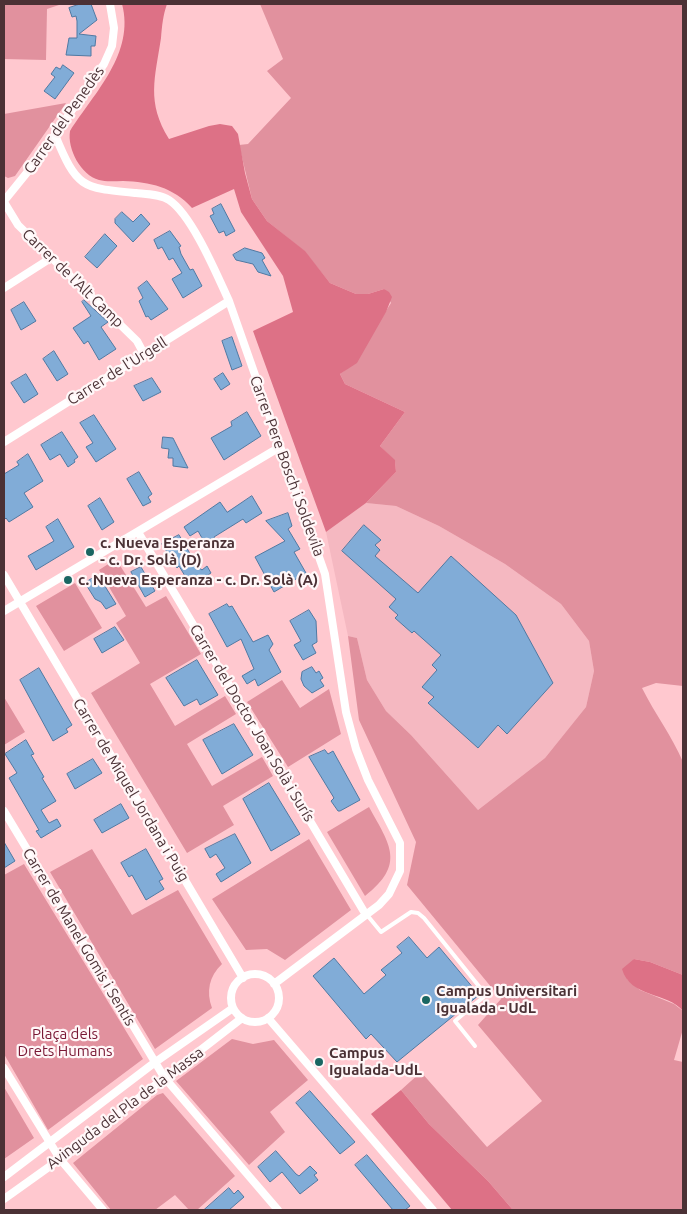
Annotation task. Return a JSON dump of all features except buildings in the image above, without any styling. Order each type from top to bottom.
[{"type":"street","name":"Carrer del Penedès","points":[[4,201],[55,136],[101,70],[109,52],[114,28],[110,4]]},
{"type":"street","name":"Carrer Pere Bosch i Soldevila","points":[[55,136],[71,169],[81,182],[106,192],[142,193],[168,199],[184,214],[229,300],[325,574],[346,712],[356,749],[368,780],[400,843],[400,871],[389,894],[366,915]]},
{"type":"street","name":"Carrer de l'Alt Camp","points":[[4,201],[18,225],[137,341],[144,354]]},
{"type":"street","points":[[4,288],[50,258]]},
{"type":"street","name":"Carrer de l'Urgell","points":[[4,442],[229,300]]},
{"type":"street","points":[[4,610],[280,448]]},
{"type":"street","name":"Carrer del Doctor Joan Solà i Surís","points":[[138,532],[366,915]]},
{"type":"street","name":"Carrer de Miquel Jordana i Puig","points":[[4,575],[243,978]]},
{"type":"street","name":"Carrer de Manel Gomis i Sentís","points":[[4,811],[164,1077],[278,1210]]},
{"type":"street","points":[[274,984],[366,915]]},
{"type":"street","points":[[260,975],[274,984],[278,993],[278,1002],[275,1011],[268,1018],[255,1022],[242,1018],[233,1008],[232,991],[243,978],[260,975]]},
{"type":"street","name":"Avinguda del Pla de la Massa","points":[[4,1177],[154,1062],[233,1008]]},
{"type":"street","name":"Avinguda del Pla de la Massa","points":[[5,1199],[60,1159],[242,1018]]},
{"type":"street","points":[[268,1018],[430,1209]]},
{"type":"street","points":[[4,1068],[60,1159],[103,1210]]},
{"type":"lane","points":[[366,915],[381,932],[410,912],[418,913],[424,918],[486,995],[455,1022],[475,1046]]},
{"type":"shaded area","points":[[122,4],[167,4],[154,90],[157,113],[169,139],[209,126],[220,124],[232,126],[238,134],[252,199],[267,221],[305,251],[330,283],[356,294],[368,294],[384,289],[392,297],[386,312],[357,363],[340,374],[345,384],[405,412],[380,446],[395,460],[396,472],[366,503],[326,532],[253,331],[293,312],[283,276],[241,212],[234,189],[192,208],[169,190],[152,184],[102,181],[92,177],[81,167],[73,153],[70,131],[101,87],[118,55],[123,39],[125,22]]},
{"type":"shaded area","points":[[366,503],[396,506],[439,526],[505,564],[561,604],[589,641],[594,671],[586,707],[545,758],[478,810],[411,735],[386,711],[367,680],[357,638],[348,636],[326,532]]},
{"type":"shaded area","points":[[634,959],[650,962],[683,975],[683,1011],[668,1000],[641,990],[626,978],[622,969]]},
{"type":"shaded area","points":[[401,1090],[429,1124],[488,1181],[513,1210],[452,1210],[371,1114]]},
{"type":"green space","points":[[4,4],[62,4],[47,9],[46,60],[4,59]]},
{"type":"green space","points":[[260,4],[683,4],[683,686],[656,683],[642,688],[683,762],[683,975],[650,962],[634,959],[627,979],[640,990],[674,1004],[683,1011],[683,1029],[674,1060],[683,1062],[683,1210],[513,1210],[488,1181],[429,1124],[401,1090],[421,1072],[487,1147],[542,1101],[478,1025],[501,999],[407,885],[416,842],[359,720],[348,636],[357,638],[367,680],[386,711],[411,735],[478,810],[545,758],[586,707],[594,671],[589,641],[561,604],[505,564],[439,526],[396,506],[366,503],[396,472],[395,461],[380,446],[405,412],[345,384],[340,374],[352,365],[391,303],[384,289],[368,294],[356,294],[330,283],[304,251],[267,221],[252,199],[239,145],[248,144],[291,98],[267,71],[283,59]]},
{"type":"green space","points":[[66,103],[15,176],[8,178],[4,176],[4,114]]},
{"type":"green space","points":[[116,559],[146,607],[166,596],[201,654],[150,684],[175,726],[225,696],[236,714],[187,744],[212,786],[262,757],[273,776],[223,806],[234,825],[187,853],[91,693],[140,663],[116,623],[126,616],[99,570]]},
{"type":"green space","points":[[75,583],[102,628],[64,651],[36,606]]},
{"type":"green space","points":[[282,680],[300,708],[329,689],[341,734],[288,767],[247,702]]},
{"type":"green space","points":[[4,697],[25,732],[4,745]]},
{"type":"green space","points":[[369,807],[388,843],[390,864],[378,885],[365,896],[327,832]]},
{"type":"green space","points":[[309,839],[351,910],[285,960],[267,949],[246,950],[212,899]]},
{"type":"green space","points":[[92,849],[132,915],[178,890],[222,964],[214,974],[210,984],[209,996],[212,1008],[155,1049],[50,872]]},
{"type":"green space","name":"Plaça dels Drets Humans","points":[[24,864],[143,1059],[48,1130],[4,1054],[4,875]]},
{"type":"green space","points":[[232,1039],[253,1044],[274,1040],[308,1080],[270,1112],[285,1132],[249,1165],[176,1081]]},
{"type":"green space","points":[[4,1087],[34,1138],[4,1159]]},
{"type":"green space","points":[[163,1093],[235,1176],[197,1210],[189,1210],[175,1195],[155,1210],[111,1210],[73,1163],[157,1095]]},
{"type":"place","name":"c. Nueva Esperanza - c. Dr. Solà (D)","points":[[90,552]]},
{"type":"place","name":"c. Nueva Esperanza - c. Dr. Solà (A)","points":[[68,580]]},
{"type":"place","name":"Campus Universitari Igualada - UdL","points":[[426,1000]]},
{"type":"place","name":"Campus Igualada-UdL","points":[[319,1062]]}]
